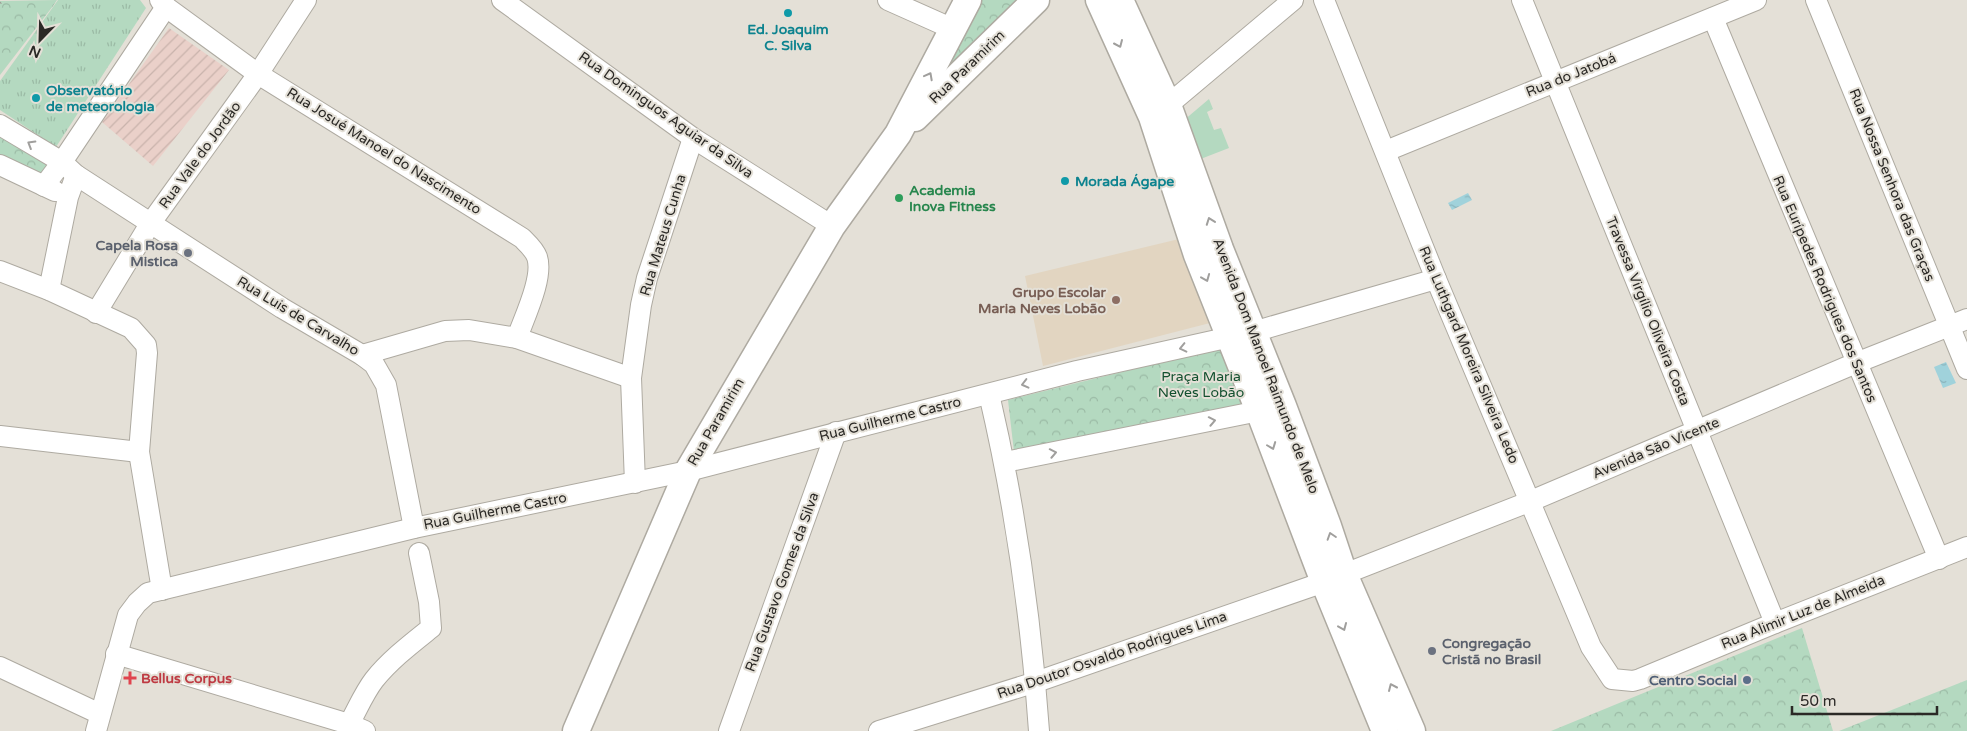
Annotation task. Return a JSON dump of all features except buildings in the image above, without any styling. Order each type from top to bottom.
[{"type":"main road","name":"Rua Paramirim","points":[[576,731],[688,471],[832,226],[898,134],[968,0]]},
{"type":"main road","name":"Rua Paramirim","points":[[898,134],[1036,0]]},
{"type":"main road","name":"Avenida Dom Manoel Raimundo de Melo","points":[[1098,0],[1161,110]]},
{"type":"main road","name":"Avenida Dom Manoel Raimundo de Melo","points":[[1120,0],[1161,110],[1220,249],[1260,411],[1399,729]]},
{"type":"main road","name":"Avenida Dom Manoel Raimundo de Melo","points":[[1242,334],[1328,526],[1334,578]]},
{"type":"street","name":"Rua Vale do Jordão","points":[[96,313],[150,224],[258,74],[306,0]]},
{"type":"street","name":"Rua Dominguos Aguiar da Silva","points":[[502,0],[693,138],[832,226]]},
{"type":"street","points":[[888,0],[953,29]]},
{"type":"street","points":[[1161,110],[1293,0]]},
{"type":"street","name":"Rua Luthgard Moreira Silveira Ledo","points":[[1324,0],[1436,279],[1591,647],[1612,679],[1633,681],[1640,679]]},
{"type":"street","name":"Travessa Virgílio Oliveira Costa","points":[[1522,0],[1775,623]]},
{"type":"street","name":"Rua do Jatobá","points":[[1386,151],[1556,81],[1720,10],[1756,0]]},
{"type":"street","name":"Rua Nossa Senhora das Graças","points":[[1816,0],[1958,322],[1967,369]]},
{"type":"street","name":"Rua Josué Manoel do Nascimento","points":[[163,3],[258,74],[522,238],[534,251],[538,259],[539,270],[517,338]]},
{"type":"street","points":[[44,186],[69,168],[163,3]]},
{"type":"street","name":"Rua Eurípedes Rodrigues dos Santos","points":[[1720,10],[1856,363],[1939,559]]},
{"type":"street","name":"Rua Luis de Carvalho","points":[[0,125],[282,308],[362,355],[445,331],[469,330],[517,338],[631,378]]},
{"type":"street","name":"Rua Mateus Cunha","points":[[635,483],[631,378],[641,305],[647,278],[693,138]]},
{"type":"street","points":[[0,165],[68,196]]},
{"type":"street","points":[[49,290],[68,196],[69,168]]},
{"type":"street","points":[[0,271],[49,290],[131,328],[146,345],[147,353],[139,452],[162,590]]},
{"type":"street","points":[[1039,731],[1036,682],[1024,582],[1005,462],[989,394],[1077,371],[1242,334],[1436,279]]},
{"type":"street","name":"Avenida São Vicente","points":[[1334,578],[1531,501],[1856,363],[1958,322]]},
{"type":"street","points":[[362,355],[374,364],[386,384],[414,528]]},
{"type":"street","name":"Rua Guilherme Castro","points":[[98,722],[128,614],[148,594],[414,528],[688,471],[989,394]]},
{"type":"street","points":[[1005,462],[1260,411]]},
{"type":"street","name":"Rua Gustavo Gomes da Silva","points":[[728,731],[836,432]]},
{"type":"street","points":[[0,436],[139,452]]},
{"type":"street","name":"Rua Alimir Luz de Almeida","points":[[1640,679],[1967,547]]},
{"type":"street","points":[[116,654],[357,728],[372,682],[393,659],[431,628],[429,602],[419,553]]},
{"type":"street","name":"Rua Doutor Osvaldo Rodrigues Lima","points":[[878,731],[1036,682],[1334,578]]},
{"type":"street","points":[[0,667],[98,722]]},
{"type":"path","points":[[0,3],[3,0]]},
{"type":"shaded area","points":[[169,28],[229,70],[153,166],[102,122]]},
{"type":"shaded area","name":"Grupo Escolar Maria Neves Lobão","points":[[1179,239],[1210,323],[1043,366],[1025,276]]},
{"type":"green space","points":[[57,0],[53,6],[0,75],[0,1]]},
{"type":"green space","points":[[58,0],[140,0],[146,8],[56,147],[0,110],[0,81]]},
{"type":"green space","points":[[978,0],[1020,0],[904,131]]},
{"type":"green space","points":[[1209,99],[1213,109],[1207,112],[1214,130],[1221,128],[1229,148],[1198,160],[1183,121]]},
{"type":"green space","points":[[0,135],[53,166],[46,179],[0,157]]},
{"type":"green space","name":"Praça Maria Neves Lobão","points":[[1219,348],[1247,406],[1014,452],[1008,400]]},
{"type":"green space","name":"Centro Social","points":[[1802,628],[1833,731],[1551,731]]},
{"type":"green space","points":[[1967,680],[1967,731],[1839,731]]},
{"type":"water","points":[[1468,193],[1472,200],[1452,210],[1448,203]]},
{"type":"water","points":[[1946,362],[1956,383],[1943,388],[1934,367]]},
{"type":"place","name":"Ed. Joaquim C. Silva","points":[[788,13]]},
{"type":"place","name":"Observatório de meteorologia","points":[[36,98]]},
{"type":"place","name":"Morada Ágape","points":[[1065,181]]},
{"type":"place","name":"Academia Inova Fitness","points":[[899,198]]},
{"type":"place","name":"Capela Rosa Mistica","points":[[188,253]]},
{"type":"place","name":"Grupo Escolar Maria Neves Lobão","points":[[1116,300]]},
{"type":"place","name":"Congregação Cristã no Brasil","points":[[1432,651]]},
{"type":"place","name":"Bellus Corpus","points":[[130,678]]},
{"type":"place","name":"Centro Social","points":[[1747,680]]}]
